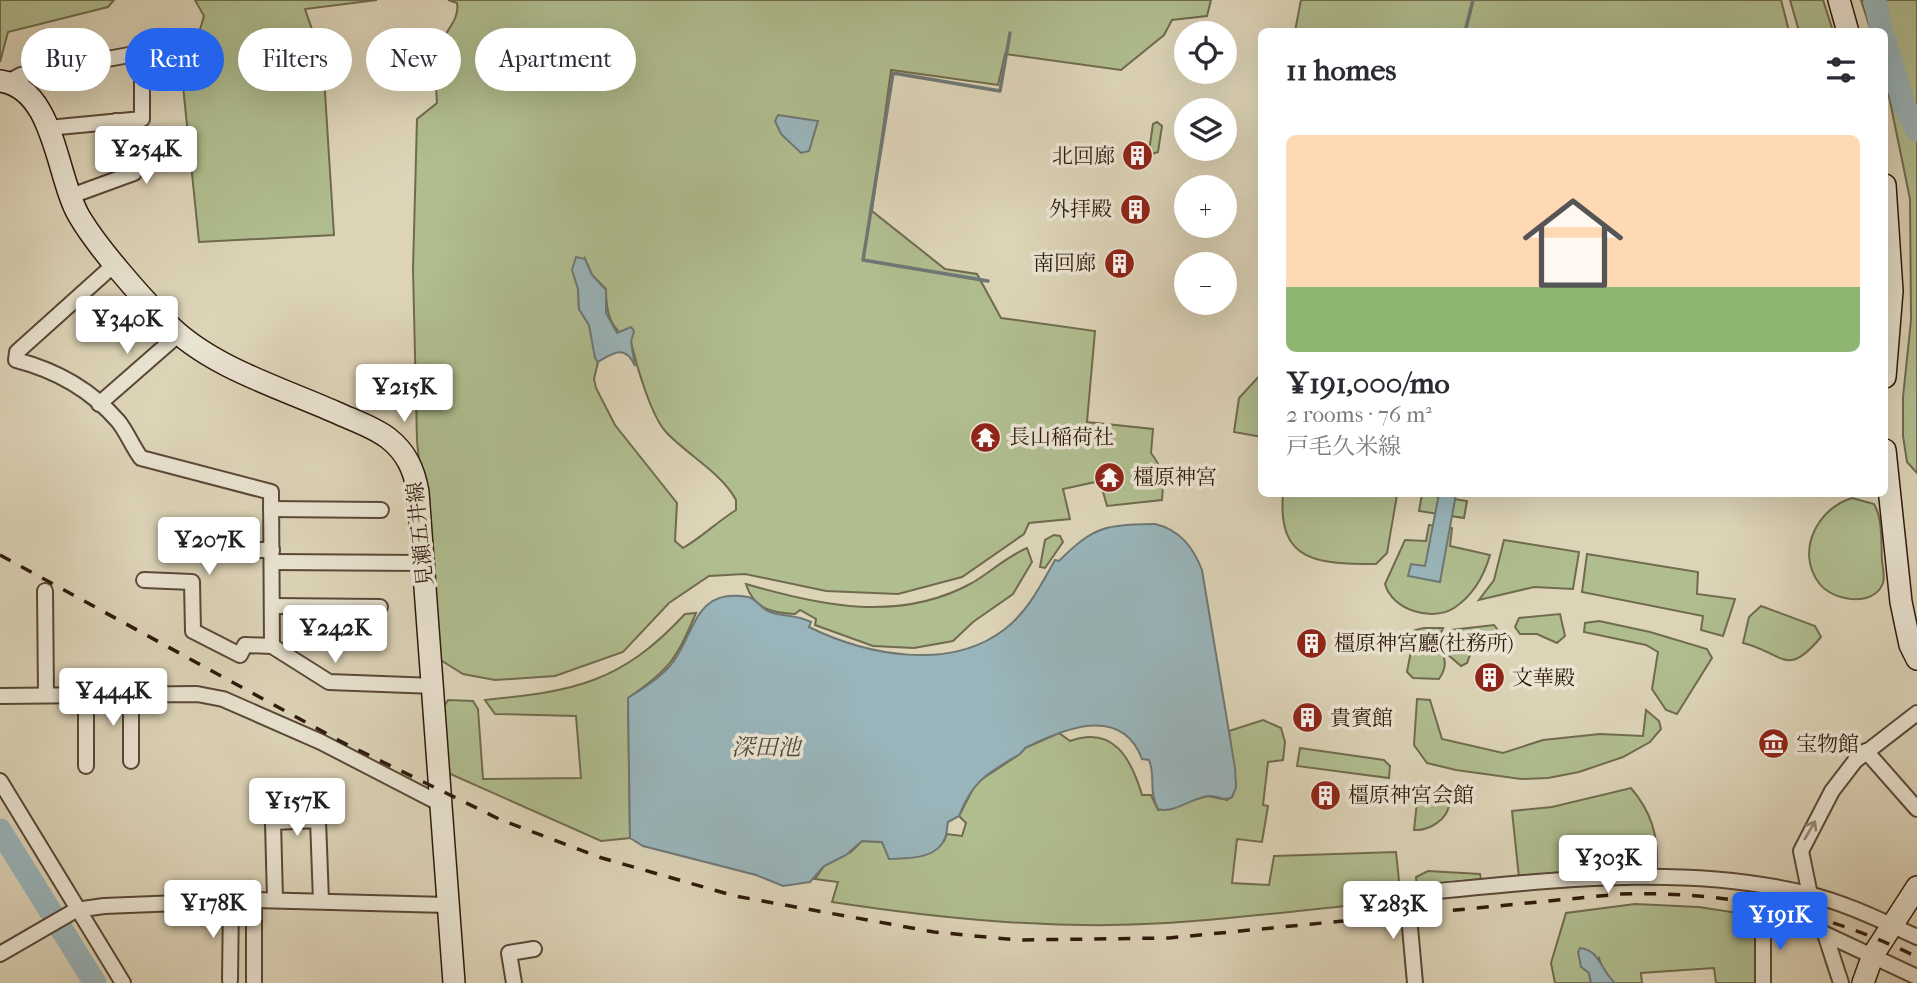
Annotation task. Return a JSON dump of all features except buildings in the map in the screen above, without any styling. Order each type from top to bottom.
[{"type":"main road","points":[[1839,0],[1847,28]]},
{"type":"main road","name":"見瀬五井線","points":[[4,82],[20,87],[37,104],[71,196],[86,226],[154,310],[179,334],[200,350],[238,369],[388,438],[410,462],[415,476],[435,686],[454,983]]},
{"type":"main road","points":[[1888,230],[1892,290],[1888,340]]},
{"type":"main road","points":[[1888,478],[1901,602],[1910,645],[1917,659]]},
{"type":"main road","points":[[1863,983],[1874,955],[1917,887]]},
{"type":"street","points":[[4,82],[21,75],[125,58]]},
{"type":"street","points":[[48,128],[142,119],[142,91]]},
{"type":"street","points":[[71,196],[134,173],[116,121]]},
{"type":"street","points":[[116,263],[16,352],[16,360],[57,373],[99,404],[119,423],[141,458],[271,492],[272,646]]},
{"type":"street","points":[[99,404],[179,334]]},
{"type":"street","points":[[271,509],[381,510]]},
{"type":"street","points":[[214,550],[272,556],[424,562]]},
{"type":"street","points":[[144,580],[192,582],[193,631],[240,655],[245,645],[272,646],[330,682],[435,686]]},
{"type":"street","points":[[45,591],[46,695]]},
{"type":"street","points":[[272,606],[380,607]]},
{"type":"street","points":[[0,696],[197,694],[223,699],[344,753],[441,804]]},
{"type":"street","points":[[86,695],[86,766]]},
{"type":"street","points":[[131,695],[131,761]]},
{"type":"street","points":[[1810,895],[1802,862],[1803,842],[1843,774],[1866,751],[1917,713]]},
{"type":"street","points":[[1866,751],[1917,809]]},
{"type":"street","points":[[0,781],[74,911],[122,983]]},
{"type":"street","points":[[275,900],[273,822],[318,820],[321,901]]},
{"type":"street","points":[[1415,983],[1407,894],[1559,880],[1685,877],[1739,881],[1810,895],[1917,937]]},
{"type":"street","points":[[230,980],[231,900]]},
{"type":"street","points":[[0,954],[74,911],[159,902],[231,900],[447,905]]},
{"type":"street","points":[[254,900],[254,983]]},
{"type":"street","points":[[1763,920],[1763,983]]},
{"type":"street","points":[[1841,983],[1825,934],[1917,977]]},
{"type":"street","points":[[514,983],[509,953],[534,949]]},
{"type":"green space","points":[[0,0],[114,0],[108,7],[8,32],[0,62]]},
{"type":"green space","points":[[195,0],[377,0],[305,9],[312,28],[238,28],[238,91],[325,91],[334,235],[199,242],[184,91],[224,91],[224,28],[200,28],[204,16]]},
{"type":"green space","points":[[448,0],[1211,0],[1207,16],[1172,20],[1164,35],[1121,70],[1005,54],[998,85],[891,70],[872,211],[945,269],[977,274],[1001,318],[1095,331],[1087,422],[1153,429],[1151,453],[1162,475],[1162,500],[1107,506],[1100,481],[1063,489],[1070,519],[1029,523],[1024,534],[962,577],[898,594],[826,591],[745,574],[709,576],[669,603],[623,652],[555,676],[495,680],[463,674],[439,659],[417,441],[413,269],[417,119],[437,103],[437,91],[461,91],[461,28],[450,28],[457,3]],"holes":[[[585,259],[592,275],[606,289],[608,313],[614,326],[631,342],[645,389],[660,424],[674,440],[713,472],[736,500],[736,510],[683,548],[675,541],[677,503],[615,425],[596,388],[594,379],[598,362],[589,325],[579,309],[578,289]]]},
{"type":"green space","points":[[1301,0],[1781,0],[1788,28],[1296,28]]},
{"type":"green space","points":[[1790,0],[1823,0],[1832,28],[1798,28]]},
{"type":"green space","points":[[1861,0],[1917,0],[1917,473],[1907,462],[1903,436],[1903,397],[1911,320],[1910,199],[1888,92],[1888,28],[1870,28]]},
{"type":"green space","points":[[1157,122],[1162,126],[1158,152],[1152,154],[1149,151],[1153,124]]},
{"type":"green space","points":[[1258,377],[1258,436],[1234,432],[1239,398]]},
{"type":"green space","points":[[1283,497],[1397,497],[1387,553],[1376,564],[1337,563],[1306,555],[1295,546],[1287,534],[1283,517]]},
{"type":"green space","points":[[1421,497],[1467,501],[1464,518],[1419,511]]},
{"type":"green space","points":[[1852,498],[1874,504],[1881,532],[1883,583],[1878,591],[1862,599],[1843,598],[1825,589],[1812,571],[1809,558],[1810,545],[1820,521],[1840,503]]},
{"type":"green space","points":[[1429,525],[1452,528],[1450,546],[1490,555],[1481,578],[1466,598],[1454,608],[1435,614],[1404,607],[1389,593],[1385,584],[1405,540],[1426,541]]},
{"type":"green space","points":[[1054,535],[1060,536],[1063,542],[1045,568],[1040,567],[1045,540]]},
{"type":"green space","points":[[1504,540],[1579,552],[1573,589],[1534,587],[1479,600],[1494,580]]},
{"type":"green space","points":[[1027,548],[1032,562],[1013,594],[973,622],[953,641],[914,648],[873,646],[815,625],[816,619],[800,610],[795,614],[764,608],[753,599],[746,584],[831,604],[888,607],[944,595],[972,583]]},
{"type":"green space","points":[[1587,554],[1698,572],[1697,594],[1735,599],[1723,636],[1701,630],[1703,616],[1582,592]]},
{"type":"green space","points":[[1761,606],[1815,626],[1821,637],[1809,650],[1792,660],[1784,660],[1743,643],[1749,617]]},
{"type":"green space","points":[[696,613],[677,653],[663,671],[628,698],[630,838],[601,841],[446,772],[443,708],[448,700],[473,701],[478,709],[483,779],[581,778],[576,716],[495,714],[485,700],[545,692],[595,680],[639,655],[685,614]]},
{"type":"green space","points":[[1560,614],[1565,636],[1557,643],[1537,634],[1520,634],[1515,627],[1519,618]]},
{"type":"green space","points":[[1599,621],[1650,632],[1707,649],[1712,658],[1677,714],[1666,710],[1652,689],[1658,652],[1646,645],[1584,632],[1585,623]]},
{"type":"green space","points":[[1494,625],[1497,629],[1494,642],[1474,644],[1467,663],[1461,666],[1446,653],[1447,636],[1451,630]]},
{"type":"green space","points":[[1443,628],[1438,640],[1445,664],[1439,679],[1413,678],[1407,672],[1415,630]]},
{"type":"green space","points":[[1417,699],[1430,700],[1442,739],[1503,753],[1543,740],[1600,734],[1643,736],[1646,710],[1659,721],[1661,729],[1650,742],[1623,757],[1579,772],[1548,778],[1521,779],[1427,763],[1414,745]]},
{"type":"green space","points":[[1263,720],[1281,728],[1285,742],[1283,760],[1268,762],[1263,805],[1268,806],[1262,842],[1237,839],[1232,883],[1269,885],[1274,856],[1396,852],[1401,900],[1167,923],[1041,924],[957,918],[832,902],[838,882],[815,879],[824,866],[851,852],[862,841],[882,842],[887,851],[944,841],[947,834],[962,836],[966,823],[959,816],[976,783],[1025,748],[1059,733],[1070,741],[1098,737],[1118,748],[1126,757],[1142,795],[1151,795],[1158,810],[1208,796],[1227,800],[1232,797],[1236,787],[1229,731]]},
{"type":"green space","points":[[1300,748],[1384,760],[1390,766],[1389,778],[1297,766]]},
{"type":"green space","points":[[1631,788],[1644,806],[1652,825],[1657,867],[1622,867],[1519,878],[1512,811],[1552,807]]},
{"type":"green space","points":[[1427,800],[1449,803],[1446,814],[1437,823],[1414,830],[1417,802]]},
{"type":"green space","points":[[1428,871],[1480,874],[1481,879],[1417,886],[1416,877]]},
{"type":"green space","points":[[1635,904],[1699,907],[1758,916],[1757,983],[1716,983],[1714,968],[1641,973],[1642,983],[1615,983],[1604,974],[1599,958],[1589,973],[1591,983],[1555,983],[1551,963],[1566,913]]},
{"type":"water","points":[[778,115],[818,121],[809,151],[801,153],[781,134],[775,121]]},
{"type":"water","points":[[576,257],[585,259],[592,275],[606,290],[606,313],[617,333],[631,327],[634,331],[631,342],[635,366],[627,355],[618,352],[598,362],[595,358],[589,325],[579,309],[578,289],[572,270]]},
{"type":"water","points":[[1438,497],[1455,497],[1440,582],[1408,576],[1411,564],[1425,566]]},
{"type":"water","name":"深田池","points":[[1155,524],[1178,535],[1194,554],[1202,570],[1235,768],[1236,787],[1232,797],[1226,799],[1209,796],[1171,809],[1158,809],[1153,796],[1149,760],[1142,759],[1132,742],[1120,731],[1105,726],[1089,726],[1072,729],[1040,741],[990,772],[970,794],[959,816],[948,822],[946,836],[941,845],[929,854],[913,858],[889,859],[882,842],[862,841],[846,855],[824,866],[810,882],[783,886],[756,875],[643,846],[630,838],[628,698],[667,669],[701,612],[718,598],[748,597],[770,612],[805,619],[811,622],[809,627],[832,637],[882,651],[934,655],[959,651],[983,642],[1013,622],[1033,597],[1055,560],[1059,561],[1082,540],[1102,529]]},
{"type":"water","points":[[1580,948],[1596,957],[1615,983],[1591,983],[1589,973],[1581,967],[1578,952]]},
{"type":"waterway","points":[[1466,28],[1473,0]]},
{"type":"waterway","points":[[1875,0],[1881,28]]},
{"type":"waterway","points":[[988,281],[863,260],[893,73],[1000,91],[1010,33]]},
{"type":"waterway","points":[[1888,51],[1904,105],[1917,130]]},
{"type":"waterway","points":[[0,830],[95,983]]},
{"type":"railway","points":[[0,555],[340,741],[501,820],[602,858],[735,896],[934,932],[1017,940],[1169,938],[1620,894],[1659,894],[1735,900],[1809,916],[1845,927],[1917,957]]},
{"type":"place","name":"北回廊","points":[[1138,156]]},
{"type":"place","name":"外拝殿","points":[[1135,209]]},
{"type":"place","name":"南回廊","points":[[1119,263]]},
{"type":"place","name":"長山稲荷社","points":[[986,437]]},
{"type":"place","name":"橿原神宮","points":[[1110,477]]},
{"type":"place","name":"橿原神宮廳(社務所)","points":[[1311,643]]},
{"type":"place","name":"文華殿","points":[[1489,678]]},
{"type":"place","name":"貴賓館","points":[[1307,718]]},
{"type":"place","name":"宝物館","points":[[1773,744]]},
{"type":"place","name":"橿原神宮会館","points":[[1325,795]]}]
